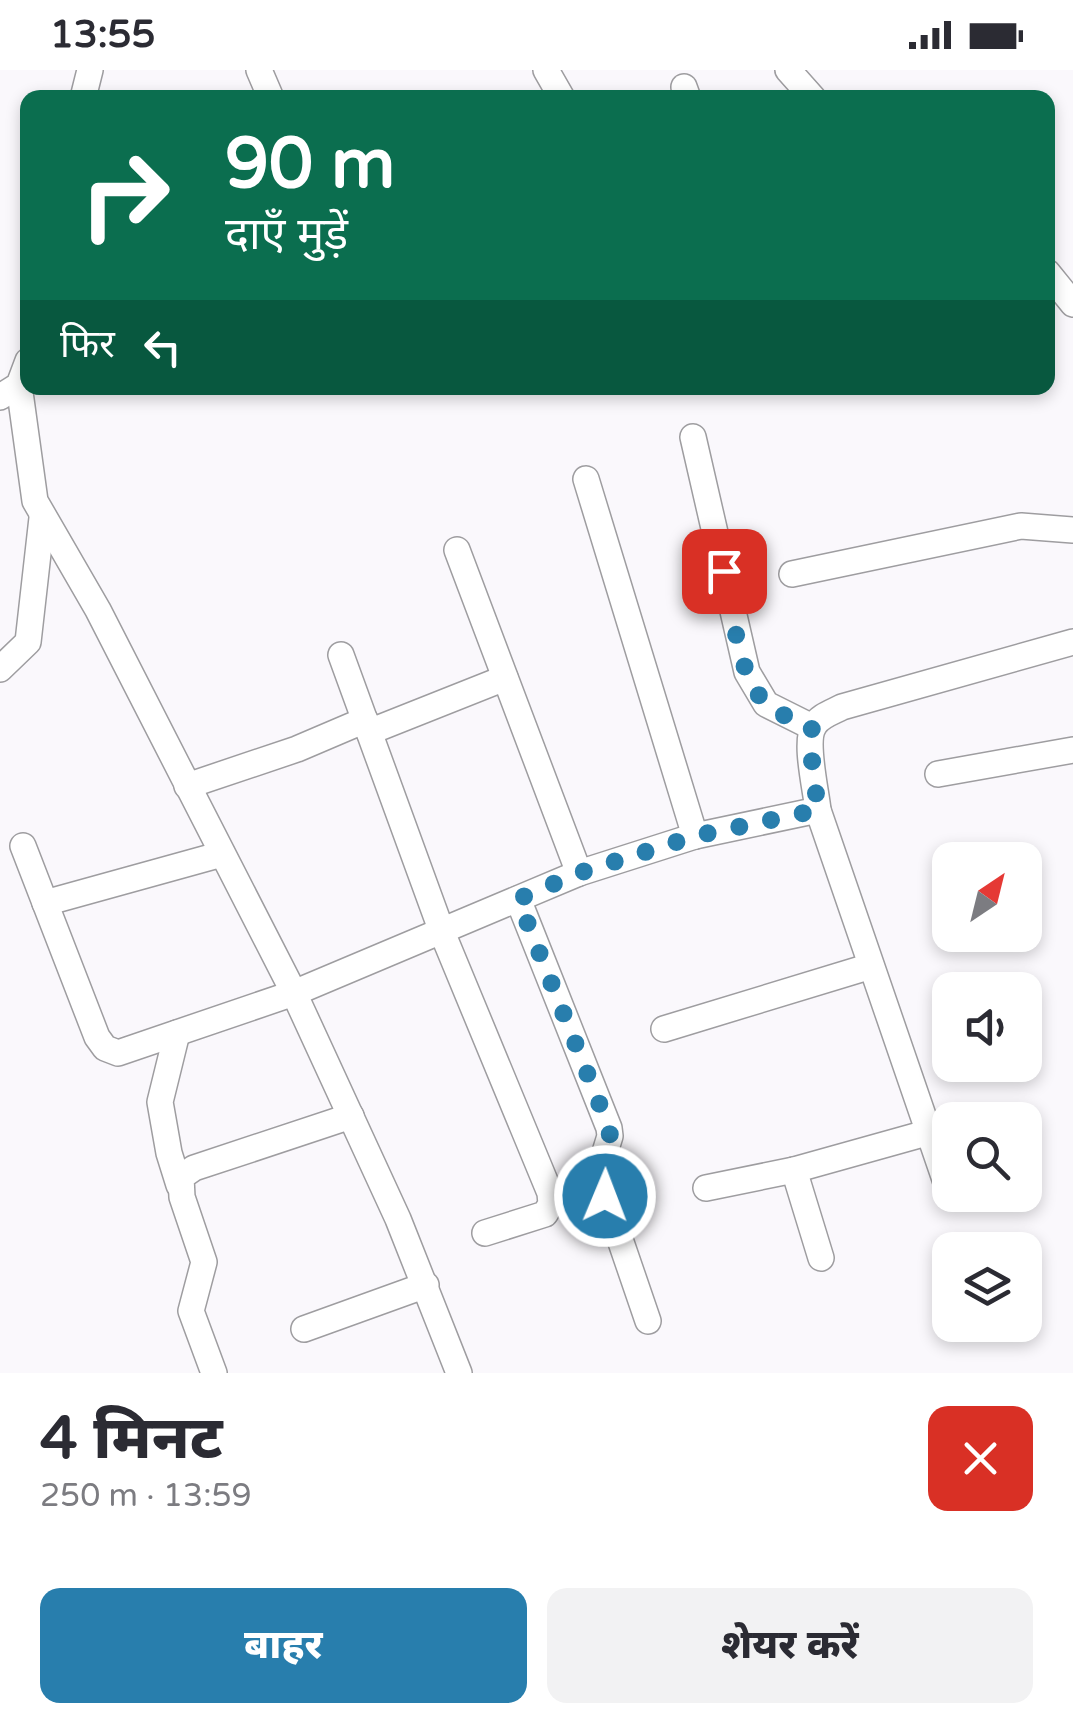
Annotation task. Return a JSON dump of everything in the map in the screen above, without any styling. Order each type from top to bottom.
[{"type":"street","points":[[788,70],[805,90]]},
{"type":"street","points":[[1055,281],[1073,302]]},
{"type":"street","points":[[16,381],[32,484],[42,518],[98,610],[294,994],[426,1285],[459,1373]]},
{"type":"street","points":[[694,437],[747,672],[766,704],[812,727]]},
{"type":"street","points":[[586,479],[695,836]]},
{"type":"street","points":[[0,669],[28,642],[42,518]]},
{"type":"street","points":[[792,574],[1021,526],[1073,530]]},
{"type":"street","points":[[457,550],[579,873]]},
{"type":"street","points":[[932,1138],[818,810],[810,744],[812,727],[842,707],[1073,642]]},
{"type":"street","points":[[341,655],[442,932],[550,1194],[551,1204],[545,1214],[485,1233]]},
{"type":"street","points":[[187,786],[505,678]]},
{"type":"street","points":[[938,774],[1073,750]]},
{"type":"street","points":[[23,846],[92,1024],[105,1048],[118,1053],[294,994],[579,873],[695,836],[818,810]]},
{"type":"street","points":[[45,903],[222,854]]},
{"type":"street","points":[[518,899],[609,1128],[598,1176],[648,1321]]},
{"type":"street","points":[[664,1030],[872,966]]},
{"type":"street","points":[[177,1033],[160,1102],[169,1153],[204,1262],[191,1310],[214,1373]]},
{"type":"street","points":[[179,1185],[181,1178],[194,1168],[351,1116]]},
{"type":"street","points":[[706,1188],[794,1170],[930,1132]]},
{"type":"street","points":[[794,1170],[822,1258]]},
{"type":"street","points":[[304,1329],[426,1285]]},
{"type":"route","points":[[605,1196],[598,1176],[609,1128],[518,899],[579,873],[695,836],[818,810],[810,744],[812,727],[781,714],[756,692],[747,672],[724,571]]}]
